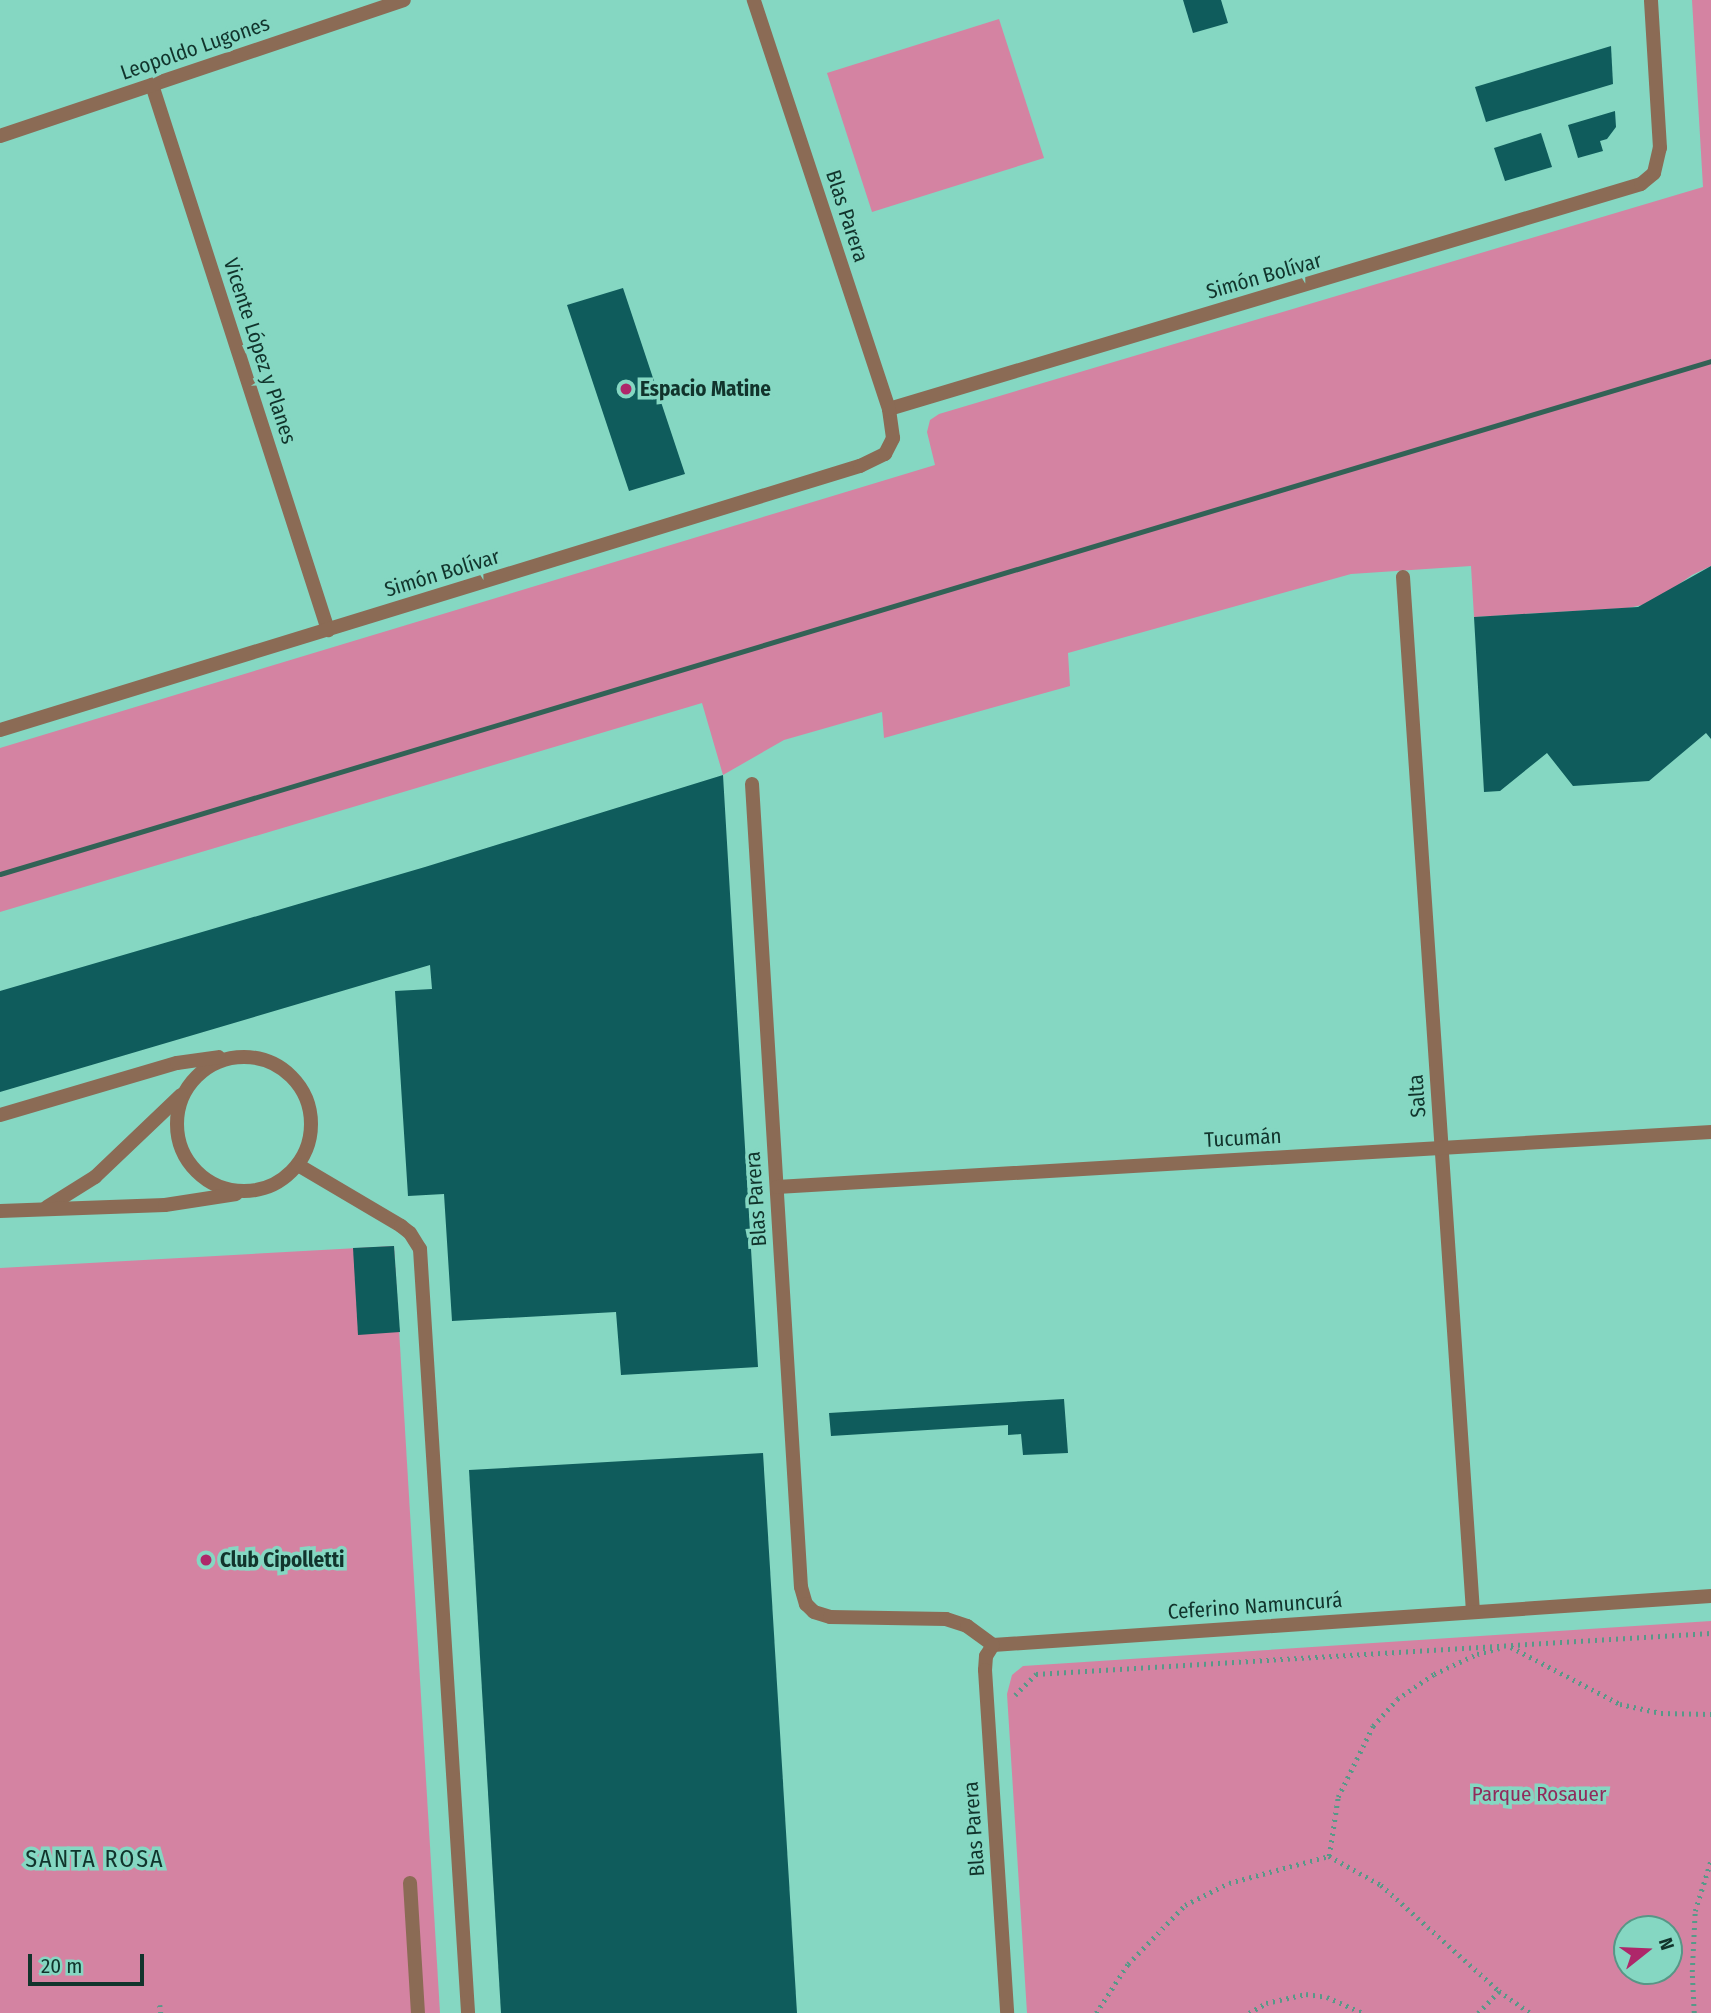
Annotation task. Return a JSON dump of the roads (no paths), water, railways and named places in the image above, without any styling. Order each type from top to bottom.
[{"type":"street","name":"Leopoldo Lugones","points":[[0,136],[404,0]]},
{"type":"street","name":"Blas Parera","points":[[754,0],[889,409],[893,428],[890,446]]},
{"type":"street","name":"Simón Bolívar","points":[[889,409],[1611,195],[1649,179],[1658,165],[1660,148],[1651,0]]},
{"type":"street","name":"Vicente López y Planes","points":[[152,85],[328,630]]},
{"type":"street","name":"Simón Bolívar","points":[[0,730],[860,466],[877,460],[890,446]]},
{"type":"street","name":"Salta","points":[[1403,577],[1474,1612]]},
{"type":"street","name":"Blas Parera","points":[[752,784],[801,1587],[811,1609],[830,1616],[946,1619],[967,1626],[993,1645],[986,1656],[985,1670],[1007,2013]]},
{"type":"street","points":[[42,1209],[94,1177],[183,1093],[205,1068],[234,1056]]},
{"type":"street","points":[[0,1115],[177,1063],[234,1056],[265,1059],[292,1076],[309,1104],[310,1136],[298,1165],[279,1181],[257,1190],[173,1204],[0,1211]]},
{"type":"street","points":[[183,1093],[176,1126],[185,1158],[195,1171],[223,1188],[257,1190]]},
{"type":"street","name":"Tucumán","points":[[777,1187],[1711,1132]]},
{"type":"street","points":[[298,1165],[401,1226],[410,1233],[420,1249],[468,2013]]},
{"type":"street","name":"Ceferino Namuncurá","points":[[993,1645],[1711,1596]]},
{"type":"street","points":[[410,1883],[418,2013]]},
{"type":"railway","points":[[0,874],[1711,361]]},
{"type":"place","name":"Espacio Matine","points":[[626,389]]},
{"type":"place","name":"Club Cipolletti","points":[[206,1560]]},
{"type":"district","name":"SANTA ROSA","points":[[95,1860]]},
{"type":"park label","name":"Parque Rosauer","points":[[1539,1794]]}]
